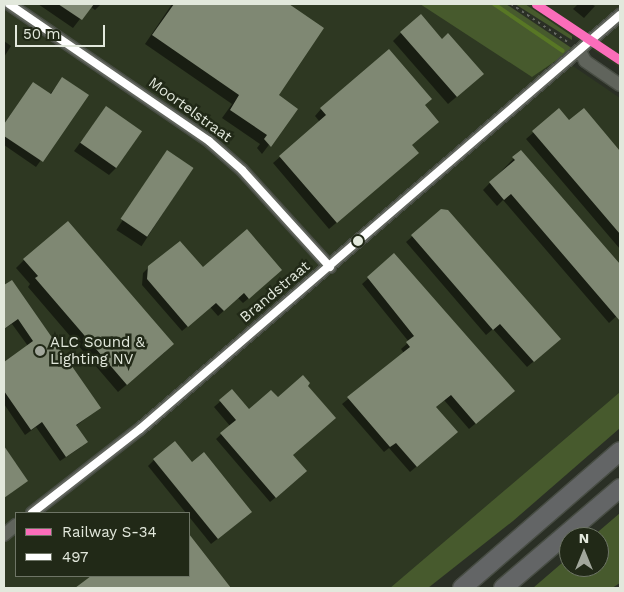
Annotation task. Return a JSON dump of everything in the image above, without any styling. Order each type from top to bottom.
[{"type":"highway","points":[[462,588],[620,451]]},
{"type":"highway","points":[[503,588],[620,488]]},
{"type":"street","name":"Moortelstraat","points":[[10,4],[209,141],[242,170],[330,267]]},
{"type":"street","name":"Brandstraat","points":[[33,512],[140,429],[580,51],[618,21]]},
{"type":"street","points":[[580,51],[580,57],[620,85]]},
{"type":"street","points":[[4,535],[15,527]]},
{"type":"path","points":[[511,4],[580,51]]},
{"type":"shaded area","points":[[4,4],[482,4],[620,98],[620,392],[390,588],[4,588]]},
{"type":"shaded area","points":[[525,4],[620,4],[620,68],[572,36]]},
{"type":"green space","points":[[420,4],[506,4],[573,49],[532,77]]},
{"type":"green space","points":[[515,4],[525,4],[572,36],[572,40]]},
{"type":"green space","points":[[620,392],[620,428],[513,521],[428,588],[390,588]]},
{"type":"green space","points":[[620,513],[620,583],[612,588],[533,588],[559,566],[559,577],[609,577],[609,527],[604,527]]},
{"type":"building","points":[[58,4],[94,4],[82,20]]},
{"type":"building","points":[[174,4],[289,4],[324,28],[279,95],[298,109],[271,147],[264,139],[267,135],[230,110],[239,95],[152,35]]},
{"type":"building","points":[[421,14],[442,39],[448,33],[484,74],[457,97],[400,32]]},
{"type":"building","points":[[389,49],[432,99],[425,105],[439,122],[412,145],[419,153],[337,223],[279,156],[326,115],[320,108]]},
{"type":"building","points":[[62,77],[89,95],[43,162],[4,136],[4,124],[33,82],[51,94]]},
{"type":"building","points":[[106,106],[142,131],[116,168],[80,143]]},
{"type":"building","points":[[559,108],[569,120],[584,108],[620,151],[620,234],[532,131]]},
{"type":"building","points":[[167,150],[194,168],[147,237],[121,219]]},
{"type":"building","points":[[521,150],[620,264],[620,321],[511,194],[504,200],[489,182],[515,160],[512,157]]},
{"type":"building","points":[[441,209],[448,210],[561,339],[534,362],[500,324],[493,330],[411,235]]},
{"type":"building","points":[[68,221],[174,344],[127,385],[35,278],[38,276],[23,259]]},
{"type":"building","points":[[247,229],[282,270],[249,299],[244,293],[224,311],[216,303],[188,327],[147,279],[148,266],[180,241],[203,267]]},
{"type":"building","points":[[394,253],[515,391],[476,424],[451,395],[436,407],[458,432],[417,467],[396,443],[390,447],[347,397],[410,347],[406,342],[414,336],[367,277]]},
{"type":"building","name":"ALC Sound & Lighting NV","points":[[12,280],[101,408],[76,425],[88,442],[66,457],[42,422],[31,430],[4,391],[4,362],[33,341],[18,319],[4,329],[4,285]]},
{"type":"building","points":[[303,375],[310,383],[308,386],[336,418],[293,455],[307,471],[276,498],[220,433],[236,420],[219,400],[232,389],[249,409],[271,390],[278,397]]},
{"type":"building","points":[[175,441],[192,462],[204,452],[252,512],[218,539],[153,459]]},
{"type":"building","points":[[4,446],[28,481],[4,498]]},
{"type":"building","points":[[190,535],[231,588],[75,588],[90,577],[190,577]]},
{"type":"waterway","points":[[494,4],[563,51]]},
{"type":"rail line","name":"S-34","points":[[536,4],[620,60]]},
{"type":"transit line","name":"497","points":[[9,4],[209,141],[242,170],[330,267]]},
{"type":"transit line","name":"497","points":[[33,512],[140,429],[620,15]]},
{"type":"place","name":"ALC Sound & Lighting NV","points":[[40,351]]}]
